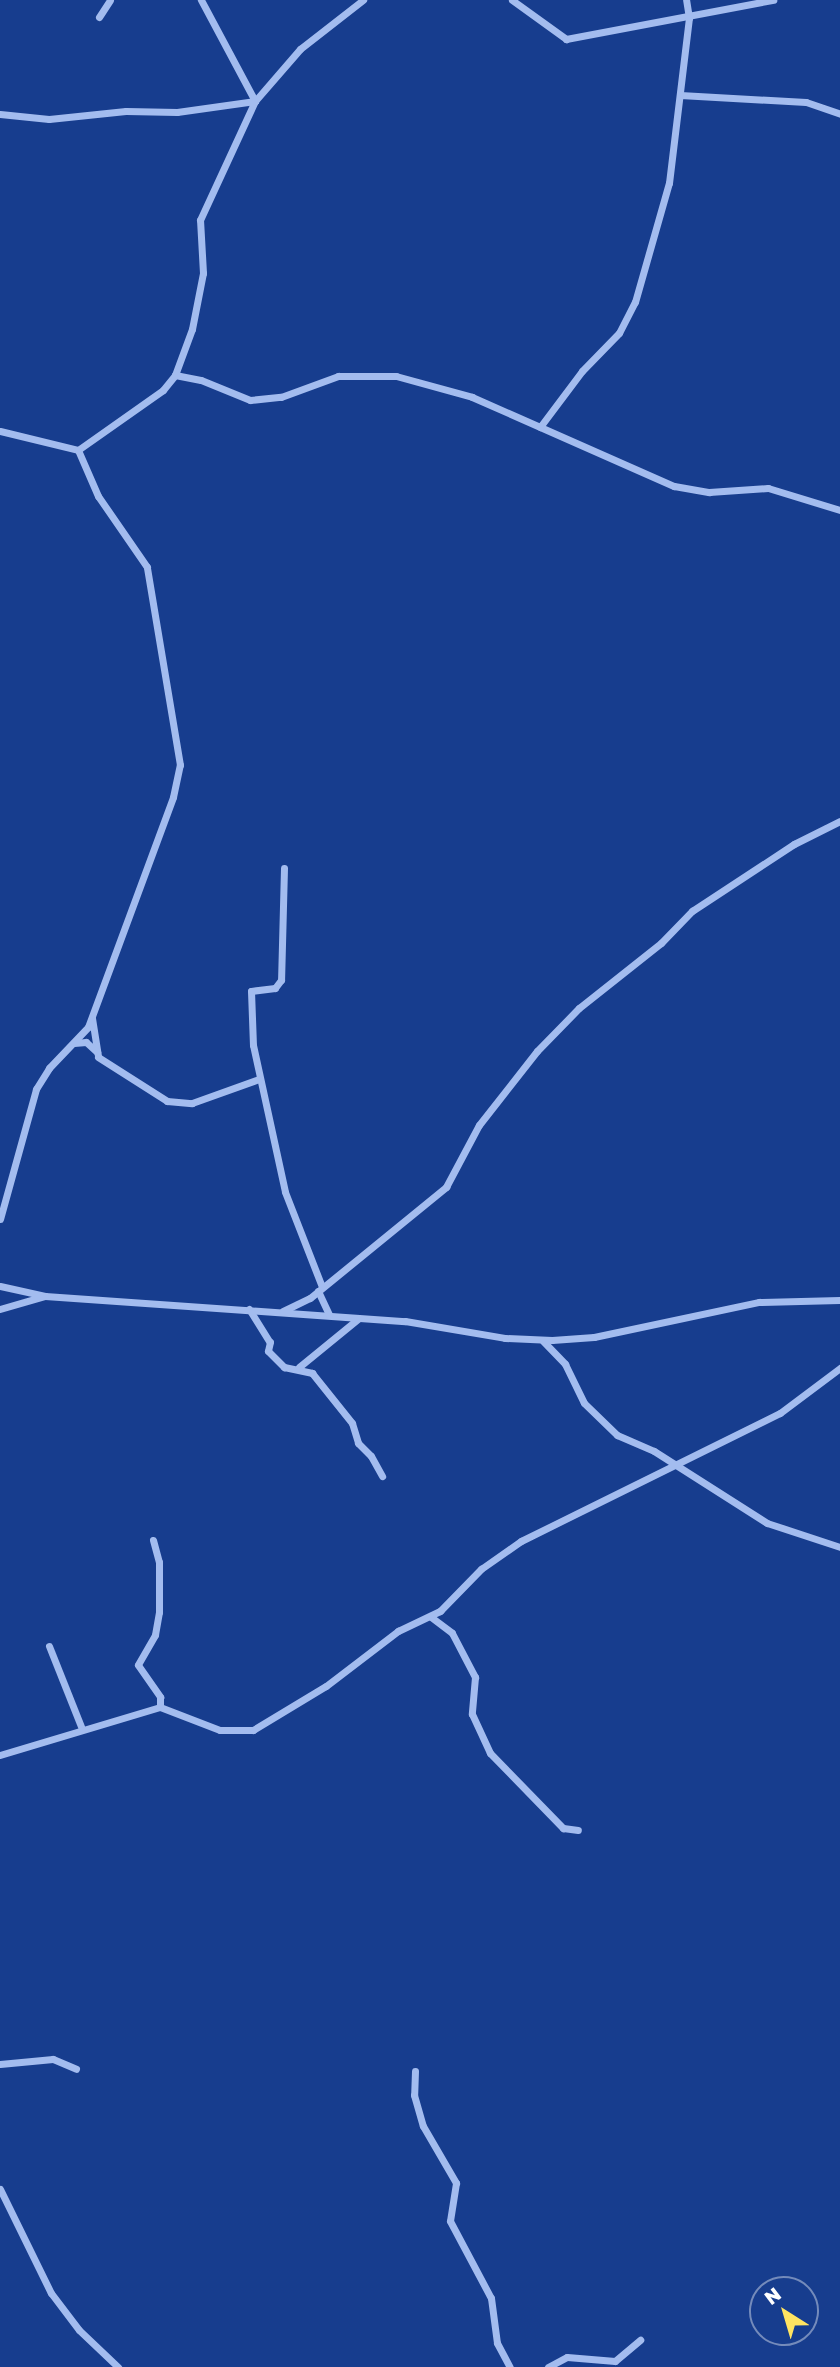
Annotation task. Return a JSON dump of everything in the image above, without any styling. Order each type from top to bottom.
[{"type":"street","points":[[99,17],[110,0]]},
{"type":"street","points":[[201,0],[255,101]]},
{"type":"street","points":[[0,431],[78,450],[163,390],[175,375],[201,285],[201,220],[255,101],[300,49],[363,0]]},
{"type":"street","points":[[512,0],[566,39],[689,18],[773,0]]},
{"type":"street","points":[[540,427],[631,314],[665,199],[689,18],[686,0]]},
{"type":"street","points":[[680,95],[806,102],[840,114]]},
{"type":"street","points":[[0,114],[50,119],[177,112],[255,101]]},
{"type":"street","points":[[175,375],[201,380],[250,400],[281,397],[338,376],[396,376],[442,386],[674,486],[709,492],[775,489],[840,510]]},
{"type":"street","points":[[0,1219],[36,1089],[49,1068],[74,1043],[92,1014],[173,797],[180,765],[147,567],[98,496],[78,450]]},
{"type":"street","points":[[283,1311],[320,1289],[424,1209],[446,1187],[479,1125],[541,1046],[579,1008],[661,943],[692,911],[794,844],[840,821]]},
{"type":"street","points":[[284,868],[280,984],[251,991],[259,1079],[285,1192],[329,1315]]},
{"type":"street","points":[[92,1014],[97,1052]]},
{"type":"street","points":[[74,1043],[86,1042],[134,1082],[179,1104],[259,1079]]},
{"type":"street","points":[[0,1286],[45,1296],[329,1315],[541,1340],[594,1337],[759,1302],[840,1300]]},
{"type":"street","points":[[0,1309],[45,1296]]},
{"type":"street","points":[[249,1309],[278,1363],[312,1373],[352,1423],[358,1443],[372,1455],[382,1476]]},
{"type":"street","points":[[299,1367],[359,1318]]},
{"type":"street","points":[[541,1340],[554,1348],[584,1403],[626,1441],[680,1466],[767,1523],[840,1548]]},
{"type":"street","points":[[0,1755],[160,1707],[220,1730],[253,1730],[326,1686],[398,1631],[431,1617],[481,1569],[521,1541],[680,1466],[729,1434],[793,1405],[840,1368]]},
{"type":"street","points":[[153,1540],[159,1562],[159,1612],[155,1635],[138,1665],[160,1697],[160,1707]]},
{"type":"street","points":[[431,1617],[452,1633],[475,1677],[472,1714],[490,1753],[563,1828],[578,1830]]},
{"type":"street","points":[[50,1646],[82,1729]]},
{"type":"street","points":[[0,2064],[53,2059],[76,2069]]},
{"type":"street","points":[[415,2071],[414,2095],[423,2126],[456,2183],[450,2221],[491,2298],[497,2343],[510,2367]]},
{"type":"street","points":[[0,2189],[51,2293],[79,2330],[118,2367]]},
{"type":"street","points":[[548,2367],[567,2357],[615,2361],[640,2340]]}]
